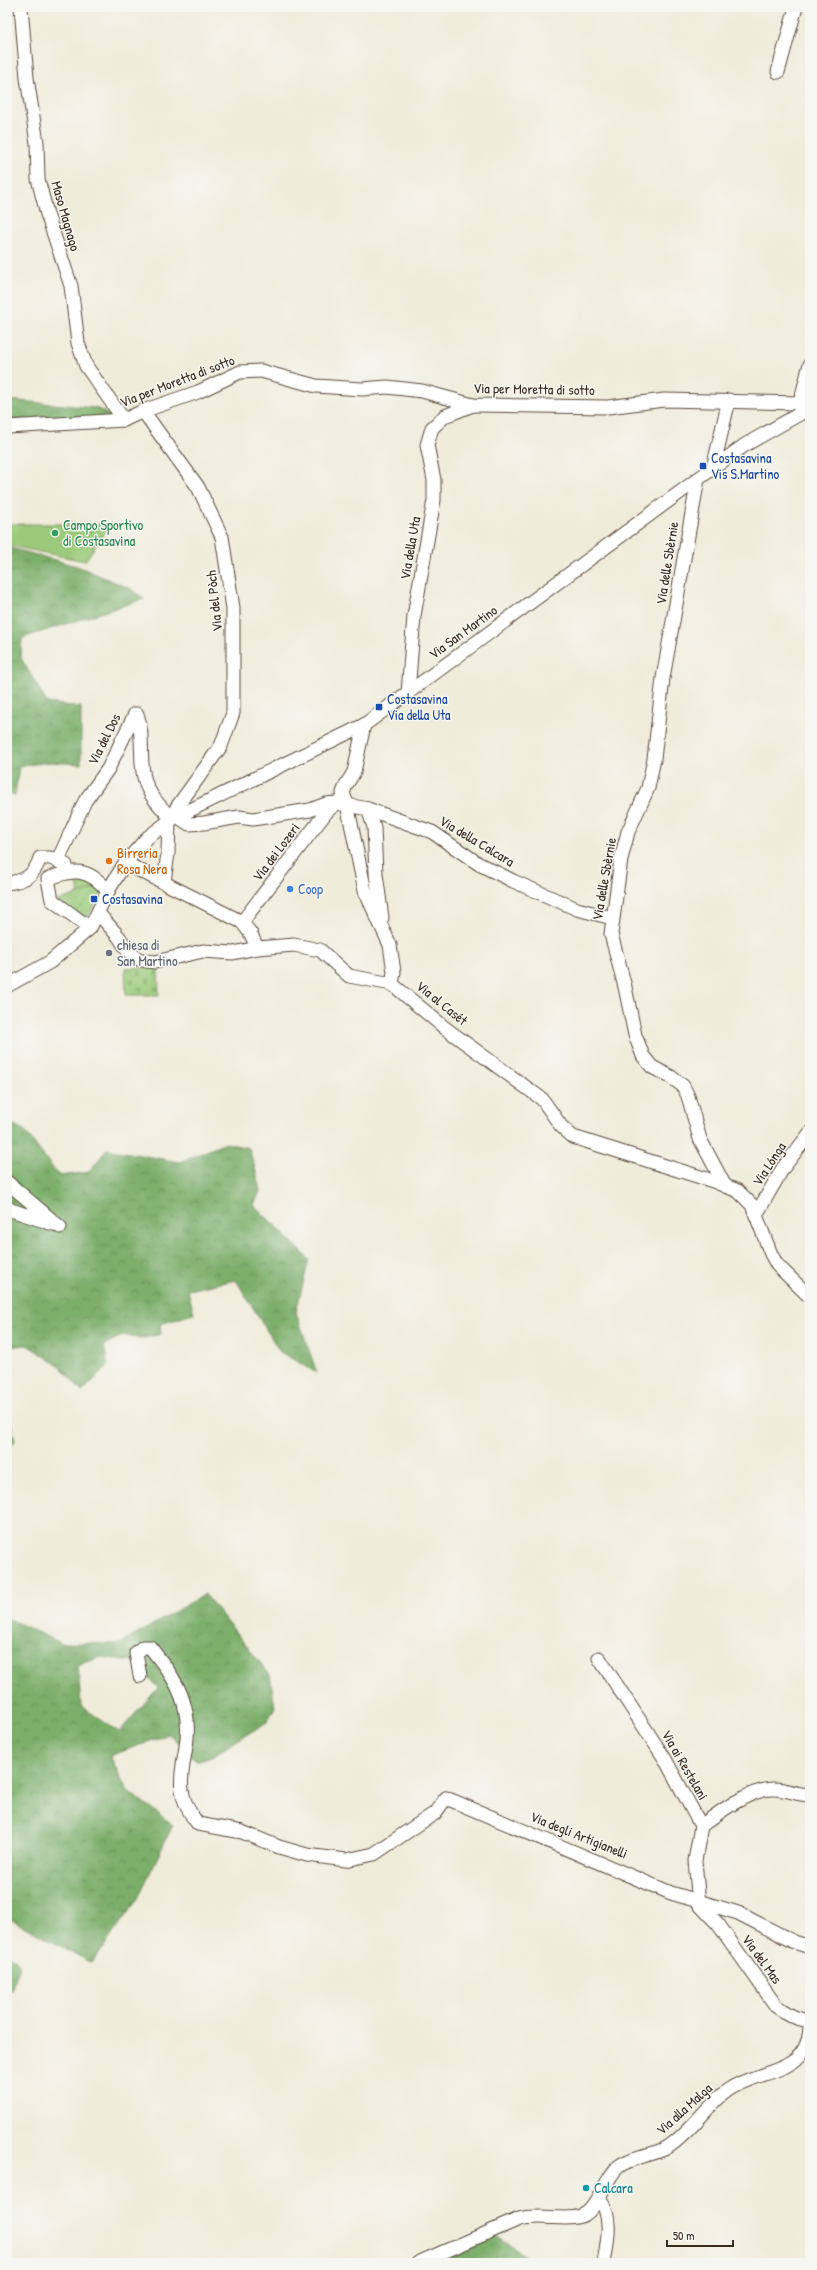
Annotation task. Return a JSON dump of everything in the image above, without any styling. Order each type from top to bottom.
[{"type":"street","name":"Maso Magnago","points":[[21,7],[27,78],[37,143],[38,178],[47,214],[71,286],[78,343],[86,366],[124,420]]},
{"type":"street","points":[[778,72],[796,7]]},
{"type":"street","points":[[807,406],[810,364]]},
{"type":"street","name":"Via per Moretta di sotto","points":[[7,427],[124,420],[143,411],[198,392],[240,372],[261,371],[316,386],[362,389],[387,386],[422,391],[473,405],[608,406],[664,400],[729,400],[807,406]]},
{"type":"street","points":[[438,396],[445,416]]},
{"type":"street","points":[[713,468],[729,400]]},
{"type":"street","name":"Via della Uta","points":[[408,692],[414,616],[434,500],[434,480],[427,445],[432,428],[445,416],[473,405]]},
{"type":"street","name":"Via San Martino","points":[[90,928],[108,891],[126,863],[147,838],[172,818],[364,725],[713,468],[745,445],[807,406]]},
{"type":"street","name":"Via del Pòch","points":[[143,411],[198,487],[222,537],[234,608],[233,713],[221,746],[177,807],[172,818]]},
{"type":"street","name":"Via delle Sbèrnie","points":[[698,479],[663,678],[654,759],[648,788],[628,832],[621,860],[611,934],[626,987],[635,1036],[643,1056],[652,1067],[671,1076],[683,1086],[688,1096],[700,1139],[725,1186]]},
{"type":"street","name":"Via del Dos","points":[[58,860],[85,801],[108,769],[134,714],[137,714],[141,725],[142,768],[145,782],[157,803],[172,818]]},
{"type":"street","points":[[364,725],[354,772],[346,784],[342,804],[365,891],[384,930],[393,957],[392,984]]},
{"type":"street","name":"Via della Calcara","points":[[172,818],[188,824],[239,817],[254,819],[310,810],[326,804],[342,804],[368,809],[432,832],[479,864],[513,881],[577,909],[612,918]]},
{"type":"street","name":"Via dei Lozeri","points":[[242,922],[328,810],[342,804]]},
{"type":"street","points":[[368,809],[374,827],[376,874],[384,930]]},
{"type":"street","points":[[164,882],[172,818]]},
{"type":"street","points":[[7,883],[29,877],[36,869],[40,858],[51,858],[58,860],[76,871],[99,880],[108,891]]},
{"type":"street","points":[[126,863],[164,882],[177,891],[200,900],[242,922],[251,934],[257,948]]},
{"type":"street","points":[[12,983],[50,962],[90,928],[52,900],[48,879],[66,872],[76,871]]},
{"type":"street","name":"Via al Casét","points":[[98,913],[119,937],[128,951],[138,959],[147,961],[156,962],[203,952],[233,953],[257,948],[294,945],[320,950],[349,976],[392,984],[445,1028],[542,1099],[562,1126],[573,1137],[725,1186]]},
{"type":"street","name":"Via Lónga","points":[[756,1215],[783,1168],[810,1133]]},
{"type":"street","points":[[7,1182],[60,1227],[11,1210],[7,1207]]},
{"type":"street","name":"Via Lónga","points":[[725,1186],[738,1192],[747,1199],[756,1215],[771,1254],[778,1265],[810,1297]]},
{"type":"street","name":"Via degli Artigianelli","points":[[140,1676],[136,1653],[142,1647],[150,1647],[168,1671],[182,1696],[188,1732],[181,1793],[188,1811],[198,1824],[242,1832],[279,1847],[307,1855],[346,1860],[374,1854],[435,1813],[446,1798],[671,1893],[738,1913],[794,1942],[810,1946]]},
{"type":"street","name":"Via ai Restelani","points":[[598,1658],[664,1760],[701,1826]]},
{"type":"street","points":[[700,1901],[695,1861],[701,1826],[722,1810],[759,1791],[773,1788],[810,1795]]},
{"type":"street","name":"Via del Mas","points":[[700,1901],[702,1908],[718,1924],[776,2006],[787,2014],[805,2020],[810,2020]]},
{"type":"street","name":"Via alla Malga","points":[[418,2263],[519,2219],[531,2216],[580,2216],[587,2213],[598,2197],[605,2181],[620,2166],[669,2146],[728,2091],[747,2079],[771,2073],[789,2065],[807,2046],[810,2026]]},
{"type":"street","points":[[598,2197],[607,2211],[608,2236],[604,2263]]},
{"type":"green space","points":[[7,400],[97,408],[112,417],[7,422]]},
{"type":"green space","name":"Campo Sportivo di Costasavina","points":[[7,524],[110,524],[85,561],[11,546],[7,543]]},
{"type":"green space","points":[[7,547],[77,566],[129,588],[144,599],[22,638],[21,658],[47,703],[81,707],[81,764],[51,762],[19,766],[15,795],[7,793]]},
{"type":"green space","points":[[75,873],[102,886],[79,894]]},
{"type":"green space","points":[[102,886],[105,887],[84,923],[57,901]]},
{"type":"green space","points":[[158,967],[159,995],[126,995],[125,968]]},
{"type":"green space","points":[[7,1121],[24,1130],[59,1176],[89,1172],[107,1149],[179,1162],[226,1143],[249,1148],[261,1189],[254,1205],[309,1259],[296,1312],[317,1373],[280,1352],[236,1280],[188,1290],[194,1314],[160,1324],[161,1334],[140,1339],[124,1335],[104,1345],[108,1366],[82,1392],[60,1366],[27,1345],[7,1347]]},
{"type":"green space","points":[[7,1408],[15,1440],[7,1454]]},
{"type":"green space","points":[[205,1594],[270,1675],[275,1707],[267,1722],[212,1756],[196,1761],[169,1734],[110,1756],[127,1790],[173,1825],[137,1900],[92,1963],[10,1919],[7,1922],[7,1618],[61,1643],[120,1644]],"holes":[[[101,1657],[133,1661],[158,1688],[119,1732],[81,1706],[78,1665]]]},
{"type":"green space","points":[[7,1952],[20,1966],[11,1991],[7,1990]]},
{"type":"green space","points":[[497,2237],[528,2257],[530,2263],[450,2263],[452,2253]]},
{"type":"place","name":"Costasavina Vis S.Martino","points":[[703,466]]},
{"type":"place","name":"Campo Sportivo di Costasavina","points":[[55,533]]},
{"type":"place","name":"Costasavina Via della Uta","points":[[379,707]]},
{"type":"place","name":"Birreria Rosa Nera","points":[[109,861]]},
{"type":"place","name":"Coop","points":[[290,889]]},
{"type":"place","name":"Costasavina","points":[[94,899]]},
{"type":"place","name":"chiesa di San Martino","points":[[109,953]]},
{"type":"place","name":"Calcara","points":[[586,2188]]}]
